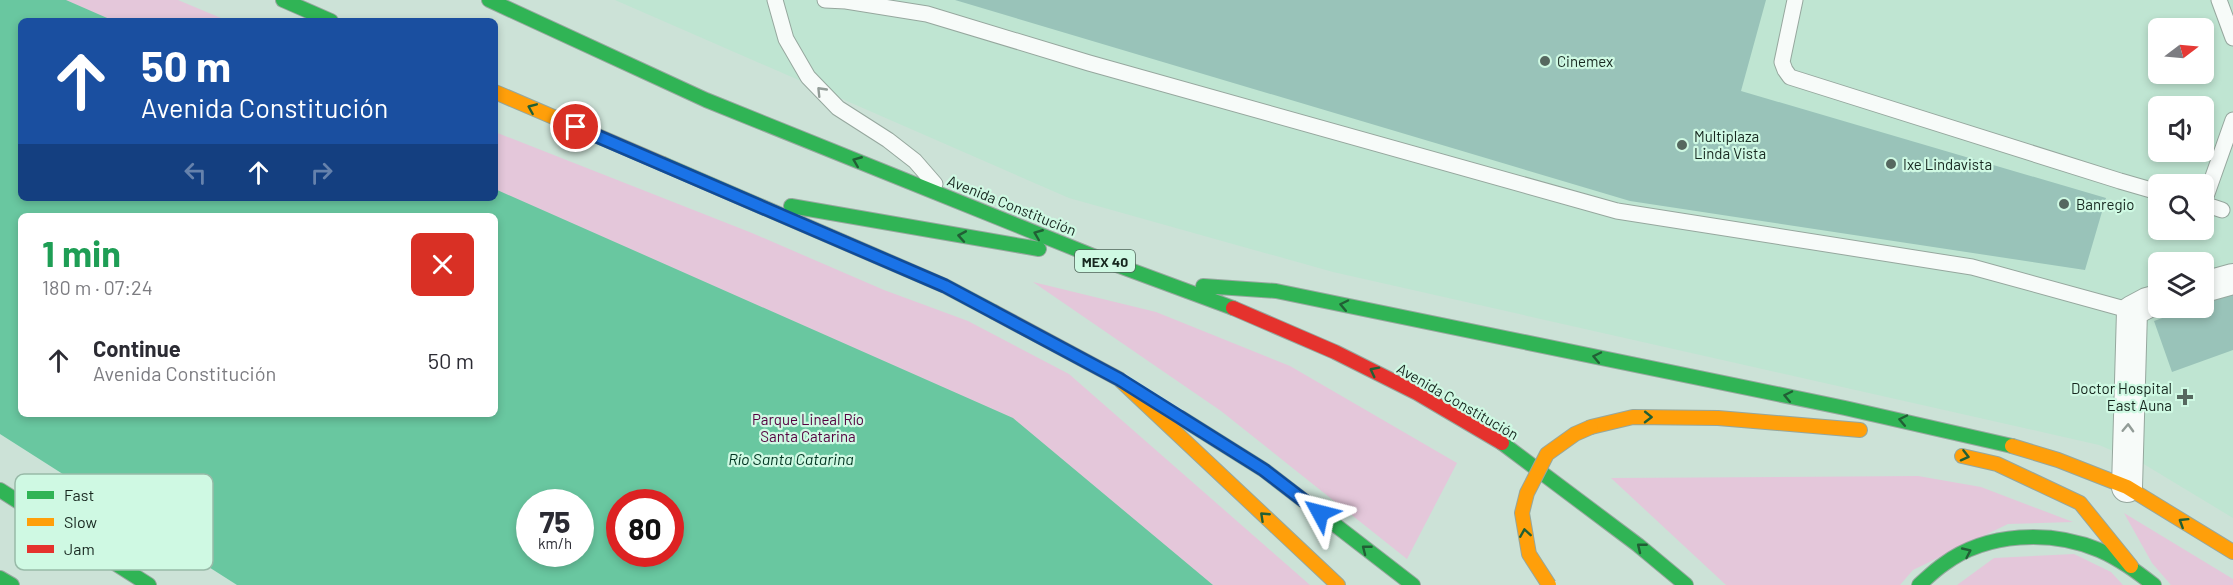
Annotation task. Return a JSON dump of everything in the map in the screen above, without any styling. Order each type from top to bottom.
[{"type":"highway","points":[[283,0],[324,18]]},
{"type":"highway","name":"Avenida Constitución","points":[[489,0],[706,100],[1103,260],[1251,315],[1335,352],[1417,393],[1487,433],[1638,544],[1686,585]]},
{"type":"highway","points":[[498,93],[945,286],[1119,379],[1264,470],[1413,585]]},
{"type":"highway","points":[[740,197],[1103,260]]},
{"type":"highway","points":[[1165,283],[1276,291],[1994,440],[2058,460],[2127,487],[2233,552]]},
{"type":"highway","points":[[1119,379],[1338,585]]},
{"type":"highway","points":[[1549,585],[1529,554],[1522,513],[1527,494],[1547,454],[1575,434],[1591,427],[1633,417],[1718,418],[1852,428],[1874,433]]},
{"type":"highway","points":[[1952,453],[1997,464],[2080,503],[2131,566]]},
{"type":"highway","points":[[0,490],[15,500]]},
{"type":"highway","points":[[1919,585],[1947,562],[1972,549],[2027,536],[2055,537],[2082,543],[2108,553],[2131,566],[2154,585]]},
{"type":"highway","points":[[125,570],[149,585]]},
{"type":"highway","points":[[0,578],[12,585]]},
{"type":"street","points":[[2214,284],[2233,279]]},
{"type":"street","points":[[2127,487],[2145,305]]},
{"type":"lane","points":[[775,0],[786,39],[808,77],[838,108],[888,140],[915,161],[945,196]]},
{"type":"lane","points":[[825,0],[846,1],[927,14],[1089,63],[1617,211],[1972,267],[2145,305]]},
{"type":"lane","points":[[1795,0],[1782,62],[1790,77],[2148,189]]},
{"type":"lane","points":[[2219,0],[2233,38]]},
{"type":"lane","points":[[2214,174],[2233,120]]},
{"type":"lane","points":[[2214,207],[2222,210]]},
{"type":"shaded area","name":"Multiplaza Linda Vista","points":[[615,0],[2233,0],[2233,518],[2142,463],[2099,445],[1333,272],[1069,198]]},
{"type":"green space","name":"Río Santa Catarina","points":[[0,0],[178,0],[221,18],[18,18],[18,201],[498,201],[498,133],[752,233],[884,290],[968,321],[1069,374],[1310,585],[285,585],[213,540],[213,474],[108,474],[0,406]]},
{"type":"green space","points":[[1033,282],[1156,312],[1290,366],[1457,463],[1407,559],[1221,411]]},
{"type":"green space","points":[[1918,476],[1981,487],[2073,522],[2008,524],[1913,570],[1900,585],[1726,585],[1611,478]]},
{"type":"green space","points":[[2124,513],[2233,579],[2233,585],[2171,585],[2152,563]]},
{"type":"green space","points":[[2074,554],[2111,572],[2123,585],[1957,585],[1994,558]]},
{"type":"water","name":"Río Santa Catarina","points":[[0,0],[66,0],[107,18],[18,18],[18,201],[498,201],[498,190],[1013,418],[1213,585],[237,585],[213,570],[213,474],[63,474],[0,434]]},
{"type":"building","name":"Multiplaza Linda Vista","points":[[955,0],[1766,0],[1741,91],[2106,198],[2085,270],[1630,201]]},
{"type":"building","points":[[2233,291],[2233,350],[2172,372],[2154,321],[2162,318],[2214,318],[2214,298]]},
{"type":"traffic: fast","points":[[283,0],[324,18]]},
{"type":"traffic: fast","points":[[489,0],[706,100],[1103,260],[1233,308]]},
{"type":"traffic: fast","points":[[663,164],[945,286],[994,312]]},
{"type":"traffic: fast","points":[[791,206],[1039,249]]},
{"type":"traffic: fast","points":[[1203,286],[1276,291],[1845,408],[2012,446]]},
{"type":"traffic: fast","points":[[1181,418],[1264,470],[1413,585]]},
{"type":"traffic: fast","points":[[1502,443],[1638,545],[1686,585]]},
{"type":"traffic: fast","points":[[0,490],[15,500]]},
{"type":"traffic: fast","points":[[1919,585],[1934,571],[1961,553],[1999,540],[2040,537],[2061,539],[2099,550],[2154,585]]},
{"type":"traffic: fast","points":[[125,570],[149,585]]},
{"type":"traffic: fast","points":[[0,578],[12,585]]},
{"type":"traffic: slow","points":[[498,93],[663,164]]},
{"type":"traffic: slow","points":[[994,312],[1119,379],[1338,585]]},
{"type":"traffic: slow","points":[[1591,427],[1633,417],[1718,418],[1860,430]]},
{"type":"traffic: slow","points":[[1549,585],[1529,554],[1522,513],[1527,493],[1547,454],[1575,434],[1591,427]]},
{"type":"traffic: slow","points":[[2012,446],[2058,460],[2127,487],[2233,552]]},
{"type":"traffic: slow","points":[[1962,456],[1997,464],[2080,503],[2131,566]]},
{"type":"traffic: jam","points":[[1233,308],[1335,352],[1417,393],[1502,443]]},
{"type":"place","name":"Cinemex","points":[[1545,61]]},
{"type":"place","name":"Multiplaza Linda Vista","points":[[1682,145]]},
{"type":"place","name":"Ixe Lindavista","points":[[1891,164]]},
{"type":"place","name":"Banregio","points":[[2064,204]]},
{"type":"place","name":"Doctor Hospital East Auna","points":[[2185,397]]},
{"type":"route","points":[[576,127],[945,286],[1119,379],[1264,470],[1320,513]]},
{"type":"park label","name":"Parque Lineal Río Santa Catarina","points":[[808,428]]}]
